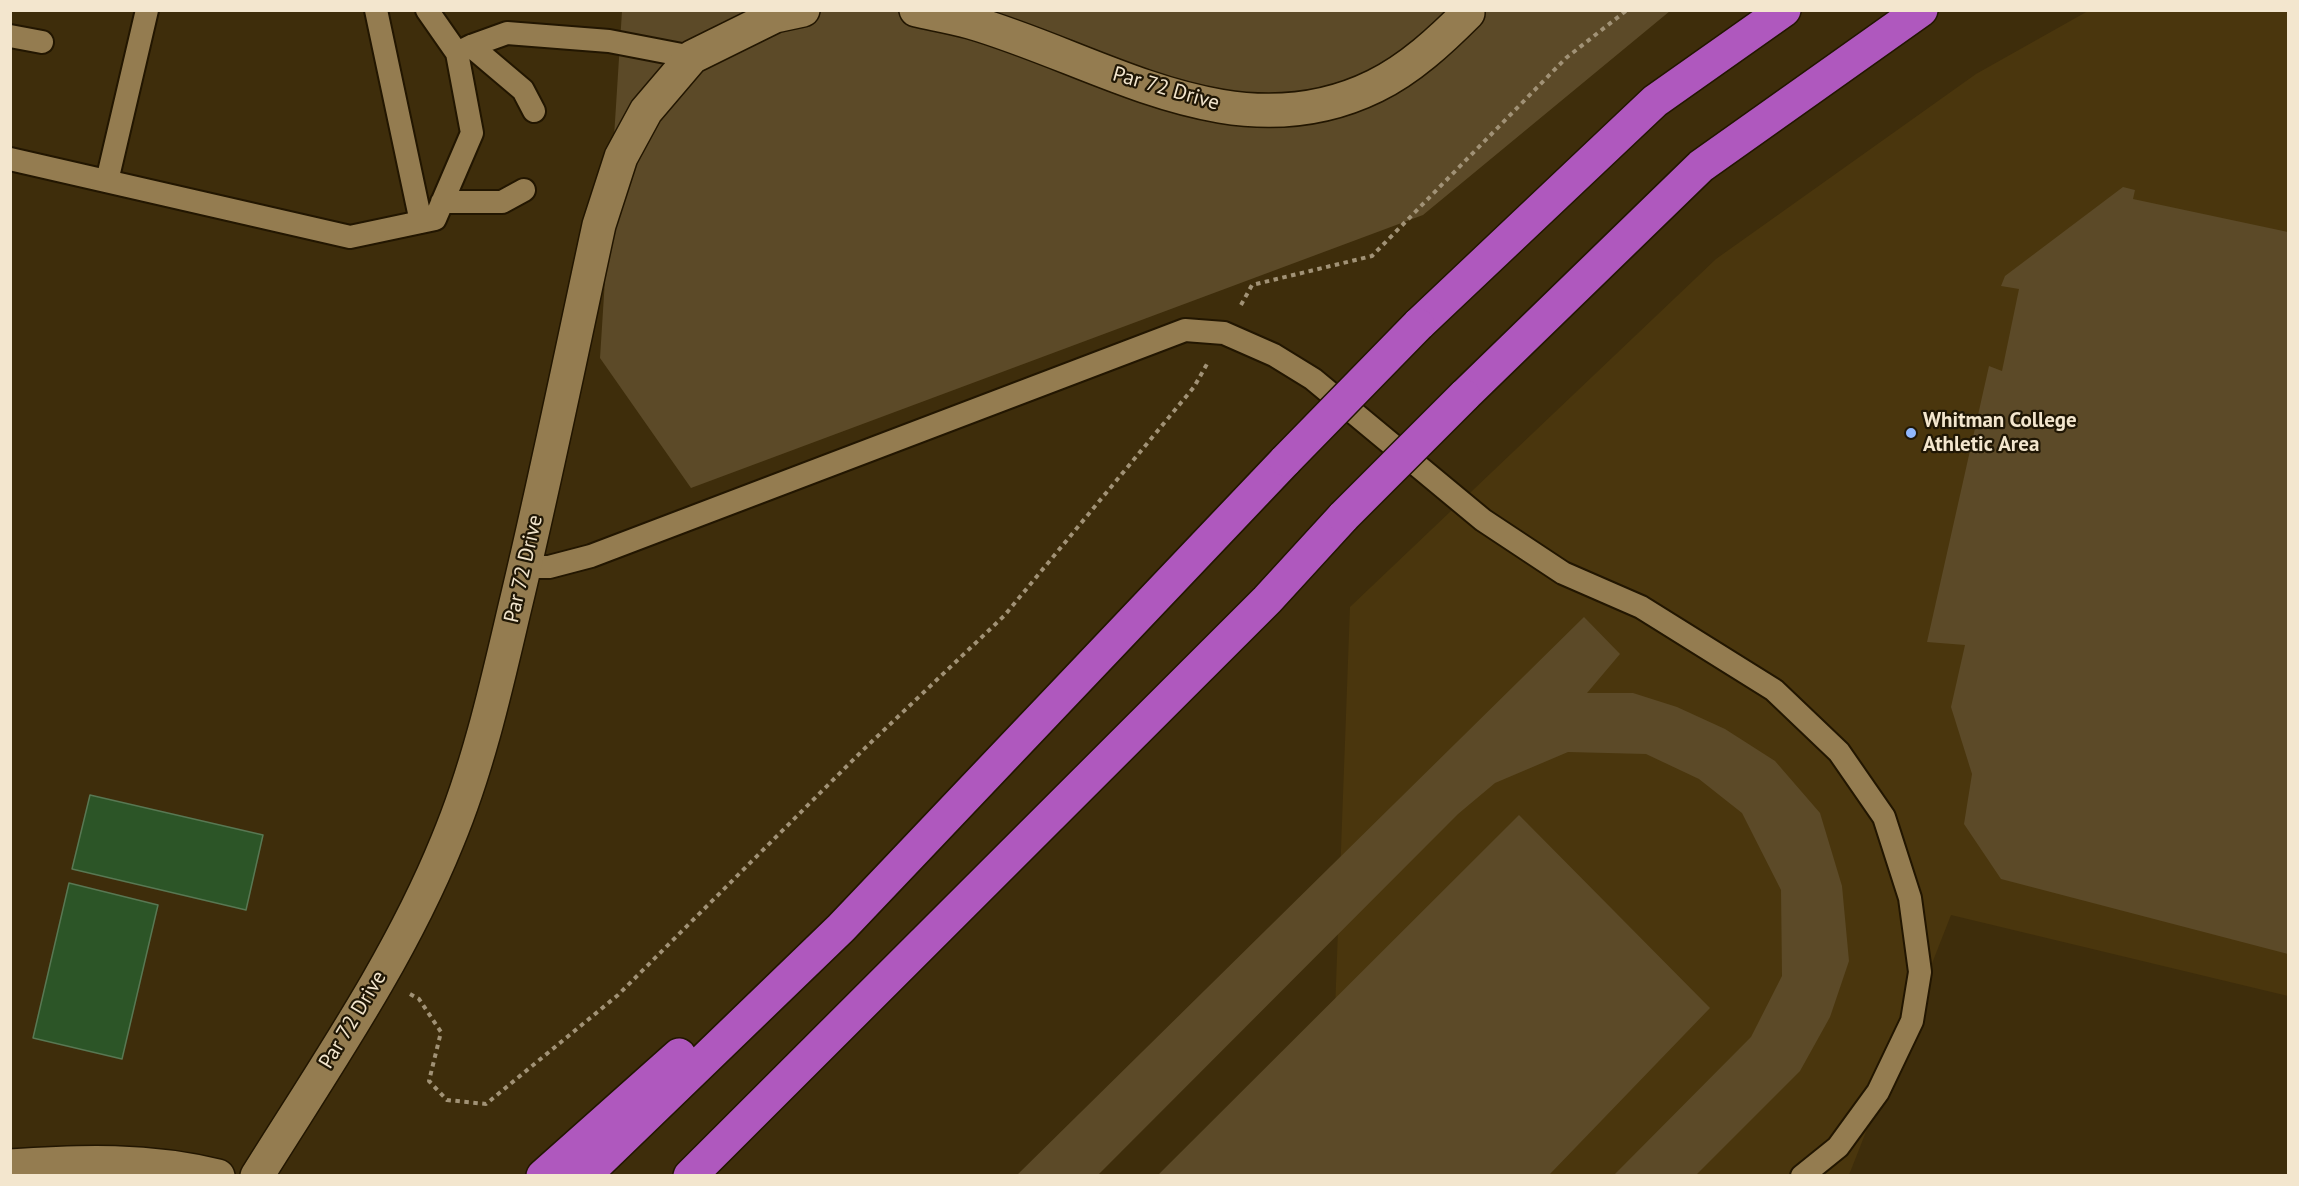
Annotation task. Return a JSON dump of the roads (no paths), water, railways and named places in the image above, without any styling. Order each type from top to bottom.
[{"type":"highway","points":[[584,1176],[841,928],[1286,460],[1418,325],[1655,100],[1784,10]]},
{"type":"highway","points":[[690,1176],[1267,600],[1344,516],[1464,396],[1701,166],[1921,10]]},
{"type":"highway","points":[[543,1176],[731,1011],[841,928]]},
{"type":"street","name":"Par 72 Drive","points":[[257,1176],[381,976],[417,910],[448,841],[474,768],[525,567],[599,225],[621,157],[646,111],[692,57],[775,16],[803,10]]},
{"type":"street","name":"Par 72 Drive","points":[[916,10],[984,18],[1130,82],[1205,105],[1272,111],[1330,104],[1377,86],[1437,44],[1469,12]]},
{"type":"street","points":[[10,1166],[100,1160],[137,1161],[180,1167],[218,1176]]},
{"type":"lane","points":[[107,181],[147,10]]},
{"type":"lane","points":[[376,10],[421,222]]},
{"type":"lane","points":[[428,10],[464,50],[523,90],[534,111]]},
{"type":"lane","points":[[464,50],[507,33],[609,41],[692,57]]},
{"type":"lane","points":[[10,36],[42,42]]},
{"type":"lane","points":[[10,159],[350,237],[435,219],[472,133],[464,50]]},
{"type":"lane","points":[[442,202],[502,202],[524,190]]},
{"type":"lane","points":[[525,567],[549,567],[591,556],[1185,330],[1224,333],[1274,355],[1313,379],[1483,520],[1563,573],[1641,607],[1774,690],[1846,762],[1884,817],[1910,898],[1920,972],[1912,1021],[1878,1092],[1838,1147],[1802,1176]]},
{"type":"place","name":"Whitman College Athletic Area","points":[[1911,433]]}]
